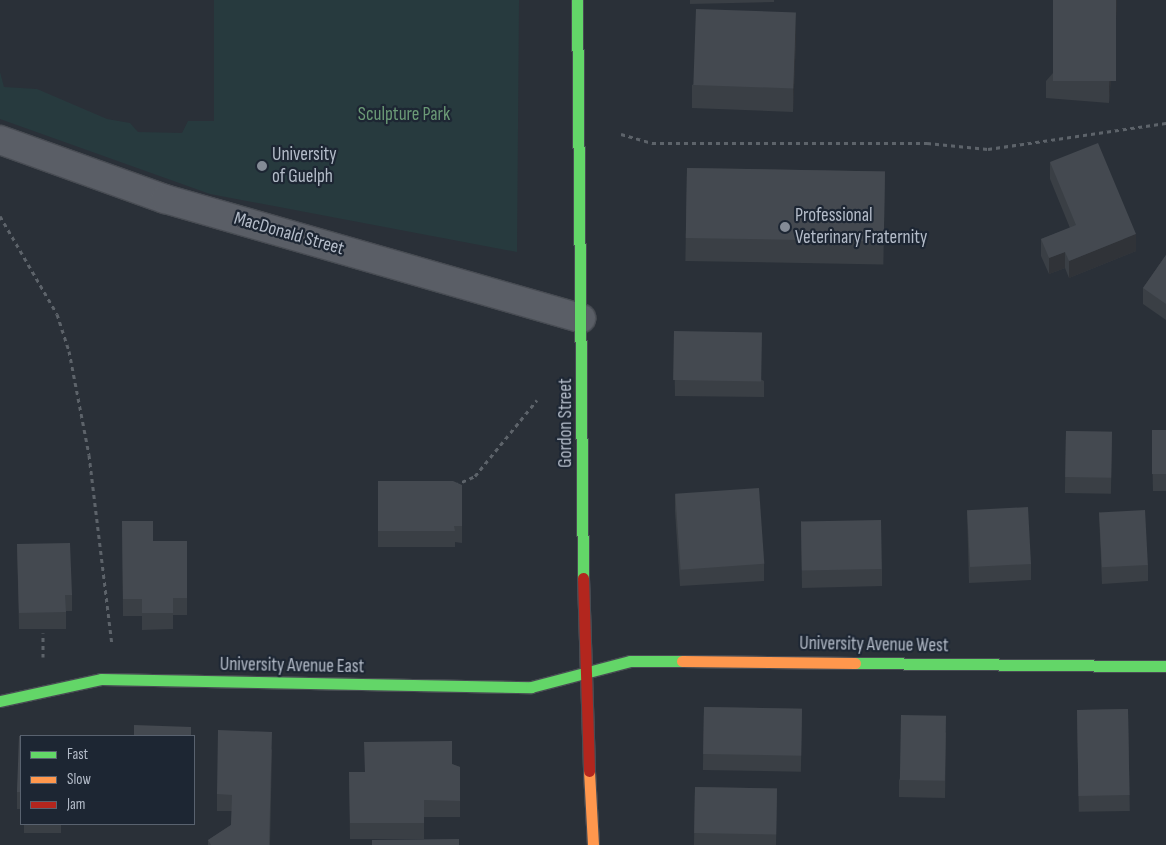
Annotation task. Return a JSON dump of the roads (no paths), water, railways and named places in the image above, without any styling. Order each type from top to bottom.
[{"type":"street","name":"Gordon Street","points":[[577,0],[584,674],[593,845]]},
{"type":"street","name":"MacDonald Street","points":[[0,140],[165,199],[581,318]]},
{"type":"street","name":"University Avenue West","points":[[584,674],[630,661],[1166,666]]},
{"type":"street","name":"University Avenue East","points":[[0,702],[101,679],[531,686],[584,674]]},
{"type":"place","name":"University of Guelph","points":[[262,166]]},
{"type":"place","name":"Professional Veterinary Fraternity","points":[[785,227]]},
{"type":"park label","name":"Sculpture Park","points":[[404,115]]}]
